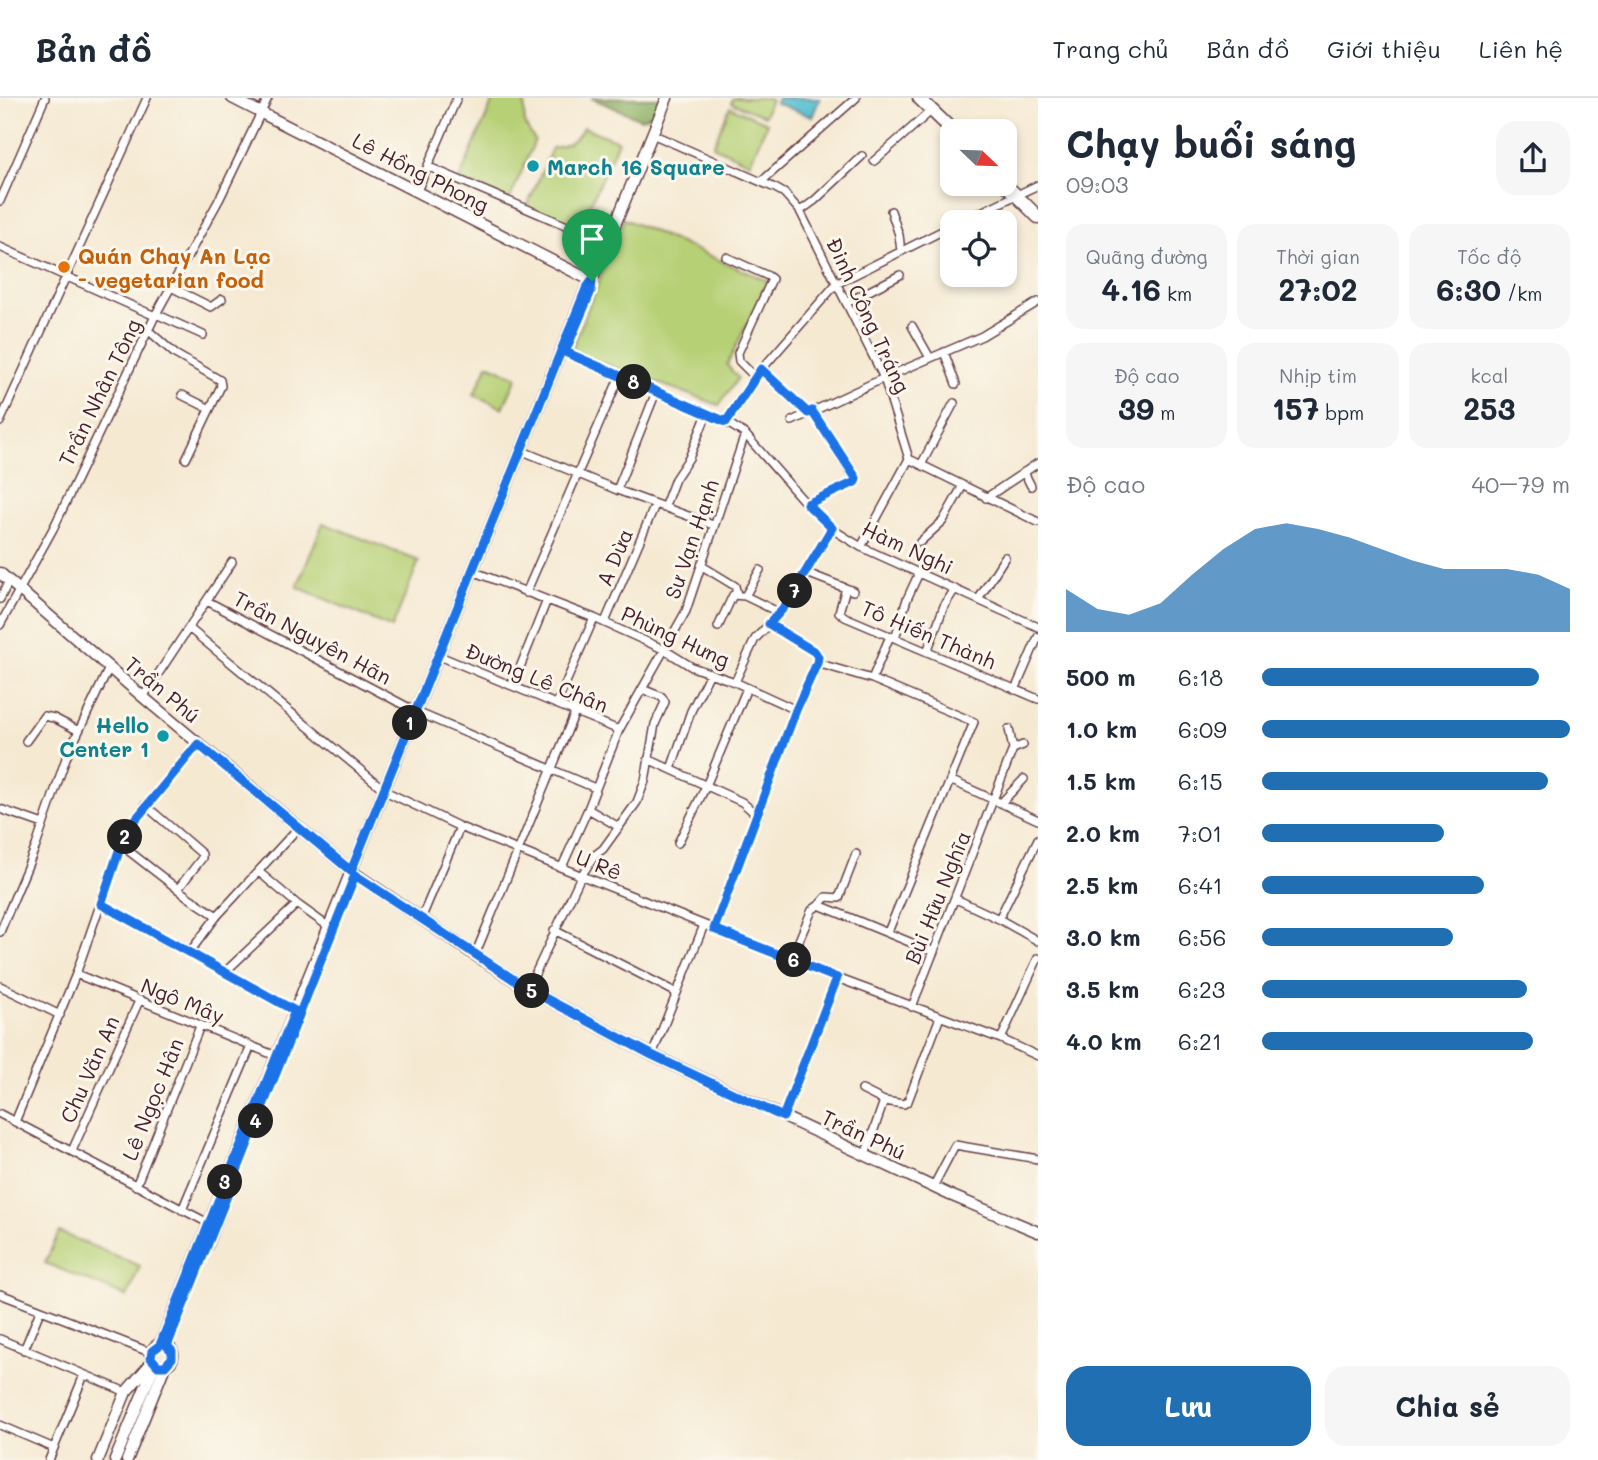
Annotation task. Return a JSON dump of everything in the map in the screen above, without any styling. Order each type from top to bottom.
[{"type":"main road","points":[[919,98],[949,119]]},
{"type":"main road","points":[[931,104],[943,119]]},
{"type":"main road","points":[[1017,189],[1038,217]]},
{"type":"main road","points":[[1017,191],[1038,206]]},
{"type":"street","points":[[0,201],[45,98]]},
{"type":"street","points":[[0,422],[147,98]]},
{"type":"street","name":"Lê Hồng Phong","points":[[232,98],[592,281]]},
{"type":"street","name":"Trần Nhân Tông","points":[[0,625],[54,527],[155,315],[220,198],[268,98]]},
{"type":"street","points":[[417,191],[457,98]]},
{"type":"street","points":[[114,1460],[159,1356],[586,289],[592,281],[667,98]]},
{"type":"street","points":[[761,182],[856,98]]},
{"type":"street","points":[[874,161],[931,104]]},
{"type":"street","name":"Đinh Công Tráng","points":[[652,134],[784,193],[800,211],[884,377],[909,459]]},
{"type":"street","points":[[800,211],[862,156]]},
{"type":"street","points":[[429,167],[607,243]]},
{"type":"street","points":[[985,210],[1038,185]]},
{"type":"street","points":[[891,211],[901,251]]},
{"type":"street","points":[[726,422],[761,369],[836,284],[940,232]]},
{"type":"street","points":[[0,247],[66,278],[203,335]]},
{"type":"street","points":[[726,257],[772,279],[738,353],[739,361],[755,377]]},
{"type":"street","points":[[846,303],[900,275]]},
{"type":"street","points":[[417,712],[591,291],[592,281]]},
{"type":"street","points":[[171,287],[211,307],[222,299]]},
{"type":"street","points":[[792,421],[884,377],[982,336],[1038,302]]},
{"type":"street","points":[[912,326],[930,358]]},
{"type":"street","points":[[148,330],[175,354],[220,380],[220,386],[186,459]]},
{"type":"street","name":"Hàm Nghi","points":[[565,352],[726,422],[745,434],[807,504],[832,528],[861,547],[1038,626]]},
{"type":"street","points":[[944,352],[956,384]]},
{"type":"street","points":[[761,369],[810,412],[856,480],[807,504]]},
{"type":"street","points":[[526,593],[620,376]]},
{"type":"street","points":[[618,490],[656,392]]},
{"type":"street","points":[[182,395],[210,409]]},
{"type":"street","points":[[921,465],[954,403]]},
{"type":"street","points":[[664,508],[675,479],[692,453],[707,414]]},
{"type":"street","name":"Sư Vạn Hạnh","points":[[562,867],[588,810],[619,730],[686,611],[745,434]]},
{"type":"street","points":[[525,452],[655,505],[713,525]]},
{"type":"street","points":[[861,547],[909,459],[1038,522]]},
{"type":"street","points":[[986,498],[1038,463]]},
{"type":"street","points":[[1024,472],[1031,486]]},
{"type":"street","points":[[920,542],[943,521],[962,487]]},
{"type":"street","name":"A Dừa","points":[[605,622],[655,505]]},
{"type":"street","name":"Phùng Hưng","points":[[473,572],[605,622],[663,649],[692,667],[735,682],[755,639],[780,613],[807,573],[832,528]]},
{"type":"street","points":[[978,600],[1004,557]]},
{"type":"street","points":[[143,698],[232,562]]},
{"type":"street","points":[[702,566],[735,586],[741,595]]},
{"type":"street","points":[[741,595],[760,570]]},
{"type":"street","name":"Tô Hiến Thành","points":[[807,573],[849,590],[839,608],[839,612],[845,617],[1038,699]]},
{"type":"street","points":[[872,679],[893,637],[919,573]]},
{"type":"street","points":[[0,599],[5,577]]},
{"type":"street","name":"Trần Phú","points":[[5,577],[143,698],[353,873],[528,989],[652,1055],[933,1187],[1038,1232]]},
{"type":"street","points":[[927,652],[941,612],[955,589]]},
{"type":"street","points":[[718,627],[733,595],[741,595],[780,613]]},
{"type":"street","points":[[513,685],[547,600]]},
{"type":"street","name":"Trần Nguyên Hãn","points":[[207,601],[417,712],[595,788]]},
{"type":"street","points":[[557,703],[594,618]]},
{"type":"street","points":[[714,929],[796,710],[817,663],[815,652],[769,624]]},
{"type":"street","name":"U Rê","points":[[190,629],[385,791],[460,827],[1038,1056]]},
{"type":"street","points":[[1015,690],[1038,637]]},
{"type":"street","name":"Đường Lê Chân","points":[[442,657],[619,730]]},
{"type":"street","points":[[817,663],[872,679],[974,722],[888,932]]},
{"type":"street","points":[[0,932],[36,846],[66,758],[109,668]]},
{"type":"street","points":[[671,769],[691,711],[710,673]]},
{"type":"street","points":[[735,682],[796,710]]},
{"type":"street","points":[[678,844],[706,786],[747,688]]},
{"type":"street","points":[[528,989],[581,876],[637,802],[645,781],[655,724],[665,702],[662,697],[642,689]]},
{"type":"street","points":[[475,955],[576,710]]},
{"type":"street","points":[[26,741],[44,716],[54,718],[79,732]]},
{"type":"street","points":[[1009,729],[1013,749],[1023,745]]},
{"type":"street","points":[[15,1122],[76,974],[121,845],[145,805],[198,744]]},
{"type":"street","name":"Bùi Hữu Nghĩa","points":[[912,1007],[998,802],[1013,749]]},
{"type":"street","points":[[648,759],[742,802],[758,816]]},
{"type":"street","points":[[998,802],[1024,779]]},
{"type":"street","points":[[950,780],[1038,820]]},
{"type":"street","points":[[145,805],[202,854],[202,858],[178,888]]},
{"type":"street","points":[[0,809],[43,824]]},
{"type":"street","points":[[588,810],[619,827]]},
{"type":"street","points":[[421,919],[460,827]]},
{"type":"street","points":[[189,953],[217,916],[298,828]]},
{"type":"street","points":[[999,919],[1038,839]]},
{"type":"street","points":[[121,845],[217,916]]},
{"type":"street","points":[[791,959],[811,910],[825,897],[839,898],[856,854]]},
{"type":"street","points":[[259,872],[296,904],[329,927]]},
{"type":"street","points":[[212,1224],[276,1056],[353,873]]},
{"type":"street","points":[[956,899],[1038,941]]},
{"type":"street","points":[[101,904],[295,1011]]},
{"type":"street","points":[[225,972],[296,904]]},
{"type":"street","points":[[819,905],[934,953]]},
{"type":"street","points":[[652,1055],[704,925]]},
{"type":"street","points":[[554,930],[677,993]]},
{"type":"street","points":[[1001,1040],[1038,958]]},
{"type":"street","name":"Ngô Mây","points":[[76,974],[276,1056]]},
{"type":"street","points":[[783,1117],[837,978]]},
{"type":"street","points":[[1,989],[60,1015]]},
{"type":"street","name":"Chu Văn An","points":[[72,1152],[139,1001]]},
{"type":"street","points":[[862,1090],[884,1101],[904,1104],[908,1101],[940,1017]]},
{"type":"street","name":"Lê Ngọc Hân","points":[[136,1186],[200,1026]]},
{"type":"street","points":[[182,1210],[251,1046]]},
{"type":"street","points":[[864,1155],[884,1101]]},
{"type":"street","points":[[0,1114],[212,1224]]},
{"type":"street","points":[[933,1187],[955,1145],[1038,1159]]},
{"type":"street","points":[[0,1294],[159,1356]]},
{"type":"street","points":[[24,1350],[40,1311]]},
{"type":"street","points":[[0,1339],[126,1392]]},
{"type":"street","points":[[98,1460],[126,1392],[159,1356]]},
{"type":"street","points":[[127,1460],[159,1356]]},
{"type":"street","points":[[49,1460],[84,1375]]},
{"type":"street","points":[[0,1425],[54,1448]]},
{"type":"green space","points":[[494,98],[513,98],[525,103],[525,123],[535,140],[509,201],[459,180]]},
{"type":"green space","points":[[591,98],[662,98],[656,113],[641,119]]},
{"type":"green space","points":[[733,98],[771,100],[764,116],[731,103]]},
{"type":"green space","points":[[730,107],[767,123],[750,163],[713,146]]},
{"type":"green space","points":[[583,127],[618,141],[579,230],[526,209],[552,148],[571,142]]},
{"type":"green space","points":[[624,219],[768,281],[727,365],[738,378],[719,405],[575,353],[573,346]]},
{"type":"green space","points":[[488,364],[517,377],[503,408],[474,395]]},
{"type":"green space","points":[[323,523],[419,561],[392,628],[297,587]]},
{"type":"green space","points":[[59,1232],[140,1266],[127,1297],[45,1263]]},
{"type":"water","points":[[778,98],[820,98],[812,117],[776,103]]},
{"type":"place","name":"March 16 Square","points":[[533,166]]},
{"type":"place","name":"Quán Chay An Lạc - vegetarian food","points":[[64,267]]},
{"type":"place","name":"Hello Center 1","points":[[163,736]]},
{"type":"route","points":[[592,281],[591,291],[565,352],[726,422],[761,369],[808,413],[812,411],[856,478],[855,482],[807,504],[832,528],[807,573],[780,613],[769,624],[815,652],[817,663],[796,710],[714,929],[837,978],[783,1117],[652,1055],[528,989],[355,875],[167,1346],[172,1351],[171,1362],[158,1366],[151,1358],[152,1351],[160,1345],[295,1011],[101,904],[121,845],[139,814],[198,744],[351,871],[586,289],[592,281]]}]
